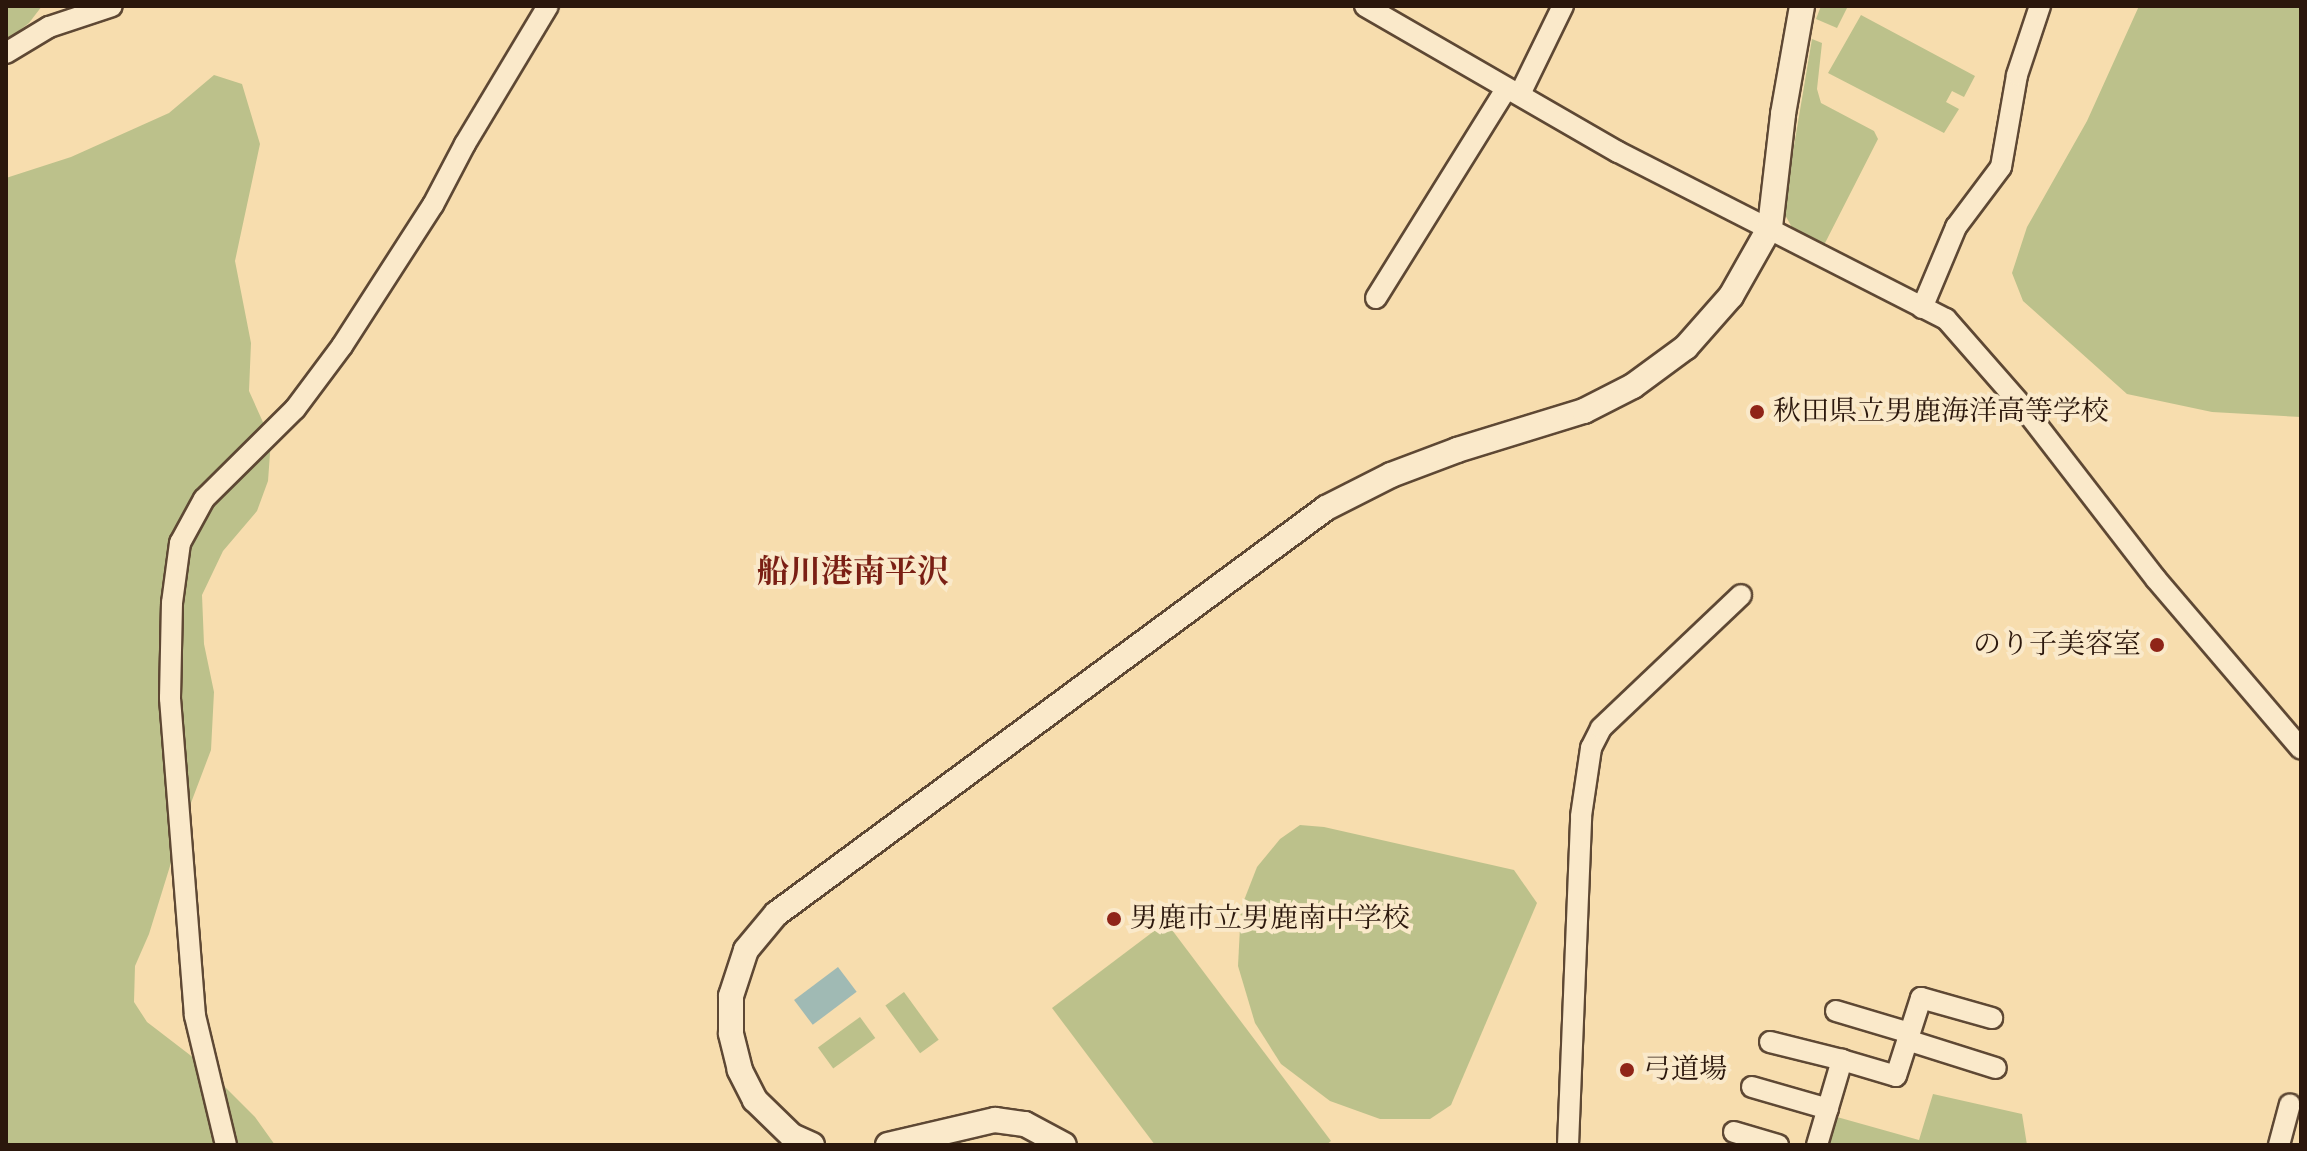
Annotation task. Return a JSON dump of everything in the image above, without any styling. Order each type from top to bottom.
[{"type":"street","points":[[6,53],[49,27],[112,6]]},
{"type":"street","points":[[226,1145],[195,1016],[170,698],[172,603],[180,543],[204,499],[295,409],[342,346],[433,205],[465,144],[548,6]]},
{"type":"street","points":[[1365,6],[1618,152],[1946,319],[2023,407],[2156,579],[2301,749]]},
{"type":"street","points":[[1376,298],[1513,92],[1563,6]]},
{"type":"street","points":[[812,1145],[792,1136],[755,1100],[740,1070],[731,1033],[731,996],[746,950],[776,914],[1326,508],[1391,475],[1457,450],[1584,411],[1633,386],[1686,347],[1731,296],[1770,227],[1783,114],[1802,6]]},
{"type":"street","points":[[1922,308],[1956,227],[2001,167],[2017,75],[2040,6]]},
{"type":"street","points":[[1568,1145],[1581,816],[1591,748],[1601,728],[1741,595]]},
{"type":"street","points":[[1770,1042],[1896,1076],[1921,998],[1992,1018]]},
{"type":"street","points":[[1836,1011],[1996,1068]]},
{"type":"street","points":[[1817,1145],[1842,1060]]},
{"type":"street","points":[[1752,1087],[1828,1109]]},
{"type":"street","points":[[2279,1145],[2290,1104]]},
{"type":"street","points":[[888,1145],[995,1120],[1025,1124],[1064,1145]]},
{"type":"street","points":[[1734,1132],[1778,1145]]},
{"type":"green space","points":[[6,6],[42,6],[29,23],[6,41]]},
{"type":"green space","points":[[1821,6],[1848,6],[1837,28],[1816,19]]},
{"type":"green space","points":[[2139,6],[2301,6],[2301,417],[2212,412],[2127,394],[2023,301],[2012,273],[2027,227],[2087,121]]},
{"type":"green space","points":[[1861,15],[1975,76],[1964,97],[1952,91],[1946,102],[1959,109],[1944,133],[1828,73]]},
{"type":"green space","points":[[1812,39],[1822,43],[1817,89],[1821,103],[1874,131],[1878,139],[1824,245],[1796,235],[1783,211]]},
{"type":"green space","points":[[214,75],[242,84],[260,144],[235,261],[251,343],[249,391],[271,440],[268,481],[257,511],[223,551],[202,595],[204,644],[214,692],[211,750],[183,824],[149,934],[135,966],[134,1002],[147,1022],[203,1065],[255,1117],[275,1145],[6,1145],[6,178],[71,157],[169,113]]},
{"type":"green space","points":[[1300,825],[1324,827],[1514,870],[1537,903],[1451,1105],[1430,1119],[1380,1119],[1330,1101],[1281,1064],[1255,1023],[1238,966],[1241,908],[1257,867],[1280,839]]},
{"type":"green space","points":[[1166,922],[1331,1141],[1326,1145],[1155,1145],[1052,1008]]},
{"type":"green space","points":[[904,992],[939,1040],[920,1053],[885,1006]]},
{"type":"green space","points":[[860,1017],[875,1038],[833,1069],[818,1048]]},
{"type":"green space","points":[[1933,1094],[2022,1114],[2027,1145],[1828,1145],[1837,1117],[1919,1140]]},
{"type":"water","points":[[838,967],[857,992],[813,1025],[794,1000]]},
{"type":"place","name":"秋田県立男鹿海洋高等学校","points":[[1757,412]]},
{"type":"place","name":"のり子美容室","points":[[2157,645]]},
{"type":"place","name":"男鹿市立男鹿南中学校","points":[[1114,919]]},
{"type":"place","name":"弓道場","points":[[1627,1070]]},
{"type":"district","name":"船川港南平沢","points":[[853,573]]}]
